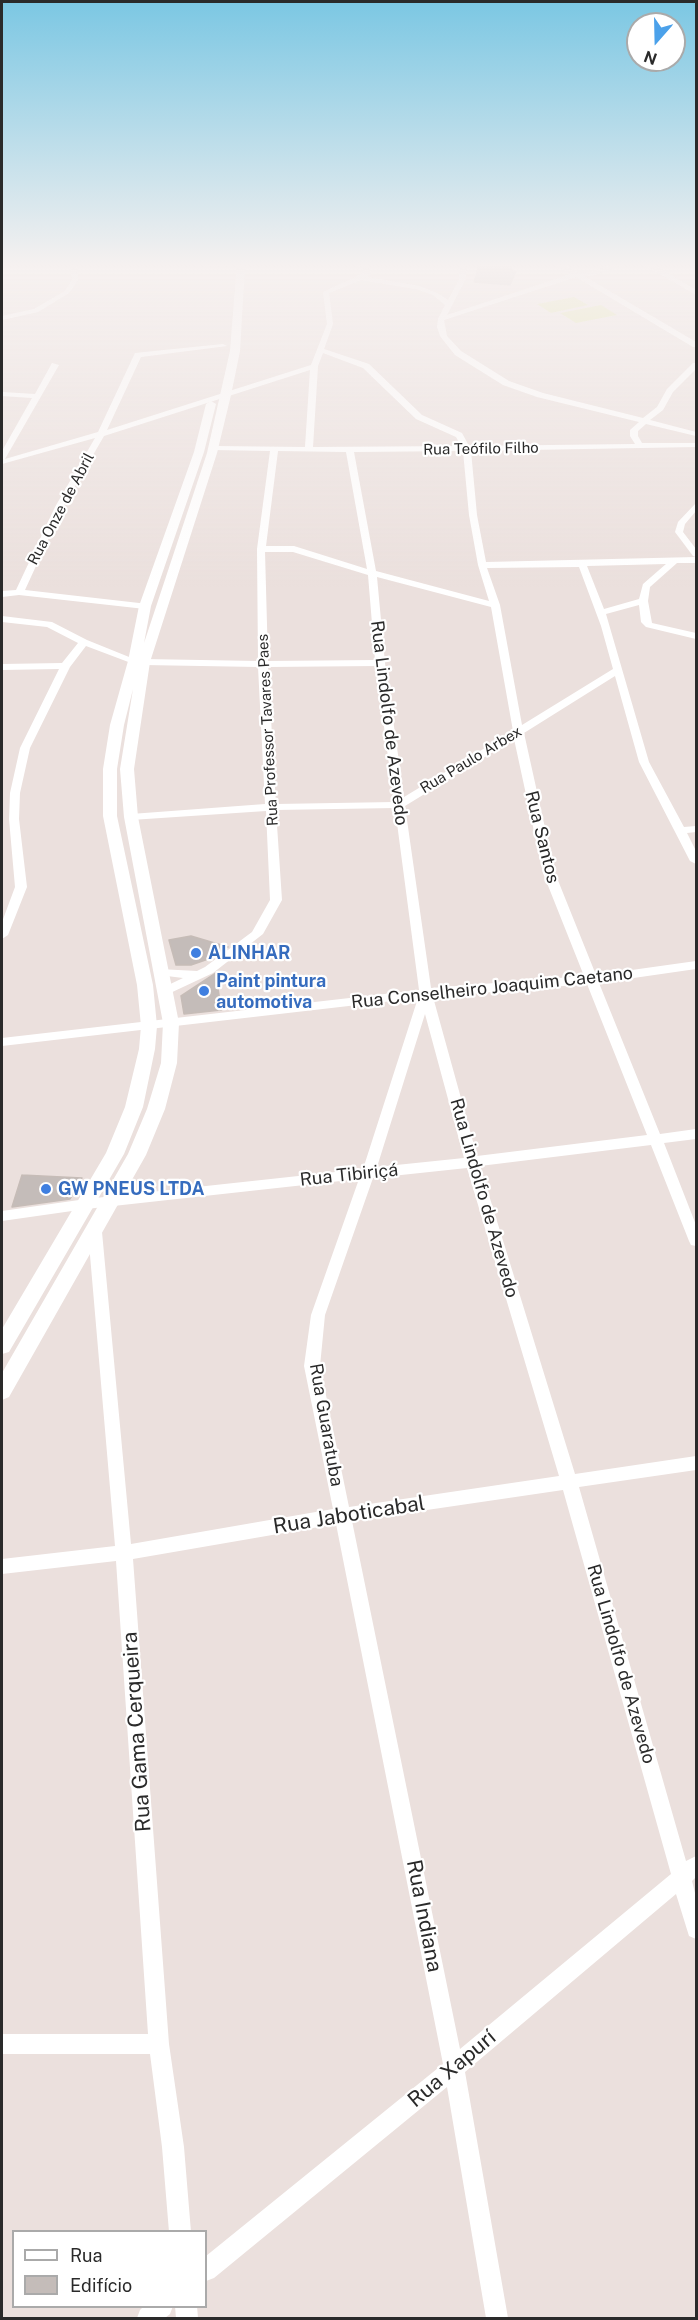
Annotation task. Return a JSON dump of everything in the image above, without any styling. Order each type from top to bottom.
[{"type":"main road","points":[[2,1346],[115,1154],[134,1107],[147,1049],[149,1026],[145,985],[110,816],[110,769],[115,736],[139,661],[212,451],[230,372]]},
{"type":"main road","points":[[2,1391],[137,1155],[156,1109],[169,1063],[171,1023],[163,972],[144,889],[131,817],[127,769],[139,661],[139,637],[145,606],[197,456],[214,393]]},
{"type":"street","points":[[2,457],[51,372]]},
{"type":"street","name":"Rua Onze de Abril","points":[[130,372],[101,434],[59,507],[19,592],[145,606]]},
{"type":"street","points":[[2,462],[101,434],[214,393],[226,395],[295,372]]},
{"type":"street","points":[[309,450],[314,372]]},
{"type":"street","points":[[373,372],[419,417],[459,435],[466,449]]},
{"type":"street","points":[[489,372],[506,383],[540,395],[696,434]]},
{"type":"street","points":[[640,446],[634,436],[634,430],[660,408],[670,391],[689,372]]},
{"type":"street","points":[[2,394],[36,396]]},
{"type":"street","name":"Rua Teófilo Filho","points":[[197,456],[212,451],[254,452],[270,449],[466,449],[696,445]]},
{"type":"street","name":"Rua Professor Tavares Paes","points":[[166,991],[209,970],[257,934],[276,900],[263,664],[261,549],[270,449]]},
{"type":"street","name":"Rua Santos","points":[[466,449],[473,515],[482,565],[495,605],[518,732],[549,873],[696,1241]]},
{"type":"street","name":"Rua Lindolfo de Azevedo","points":[[350,450],[372,573],[380,663],[426,993],[472,1162],[689,1871],[696,1929]]},
{"type":"street","points":[[696,506],[681,524],[679,532],[696,554]]},
{"type":"street","points":[[261,549],[294,549],[372,573],[495,605]]},
{"type":"street","points":[[482,565],[696,560]]},
{"type":"street","points":[[674,561],[646,586],[643,601],[646,622],[649,625],[696,636]]},
{"type":"street","points":[[582,564],[619,670],[644,762],[696,861]]},
{"type":"street","points":[[2,594],[19,592]]},
{"type":"street","points":[[600,613],[643,601]]},
{"type":"street","points":[[2,619],[49,624],[84,642],[139,661],[263,664],[380,663]]},
{"type":"street","points":[[2,934],[21,887],[14,819],[15,793],[25,748],[65,666],[84,642]]},
{"type":"street","points":[[2,667],[65,666]]},
{"type":"street","name":"Rua Paulo Arbex","points":[[131,817],[272,807],[399,804],[619,670]]},
{"type":"street","points":[[2,820],[14,819]]},
{"type":"street","points":[[680,831],[696,829]]},
{"type":"street","name":"Rua Conselheiro Joaquim Caetano","points":[[2,1042],[426,993],[591,980],[696,965]]},
{"type":"street","points":[[163,972],[198,975]]},
{"type":"street","name":"Rua Guaratuba","points":[[343,1515],[312,1366],[318,1315],[368,1173],[426,993]]},
{"type":"street","name":"Rua Tibiriçá","points":[[2,1216],[86,1204],[472,1162],[696,1134]]},
{"type":"street","name":"Rua Gama Cerqueira","points":[[95,1232],[124,1554],[159,2044],[173,2147],[180,2230]]},
{"type":"street","name":"Rua Jaboticabal","points":[[2,1567],[124,1554],[343,1515],[696,1463]]},
{"type":"street","name":"Rua Indiana","points":[[343,1515],[454,2068],[497,2319]]},
{"type":"street","name":"Rua Xapurí","points":[[207,2269],[454,2068],[689,1871]]},
{"type":"street","points":[[2,2044],[159,2044]]},
{"type":"street","points":[[148,2319],[161,2308]]},
{"type":"building","name":"ALINHAR","points":[[191,936],[228,947],[214,957],[191,965],[176,965],[169,940]]},
{"type":"building","name":"Paint pintura automotiva","points":[[216,973],[221,1010],[184,1014],[181,996]]},
{"type":"building","name":"GW PNEUS LTDA","points":[[22,1175],[82,1178],[70,1199],[12,1207]]},
{"type":"place","name":"ALINHAR","points":[[196,953]]},
{"type":"place","name":"Paint pintura automotiva","points":[[204,991]]},
{"type":"place","name":"GW PNEUS LTDA","points":[[46,1189]]}]
